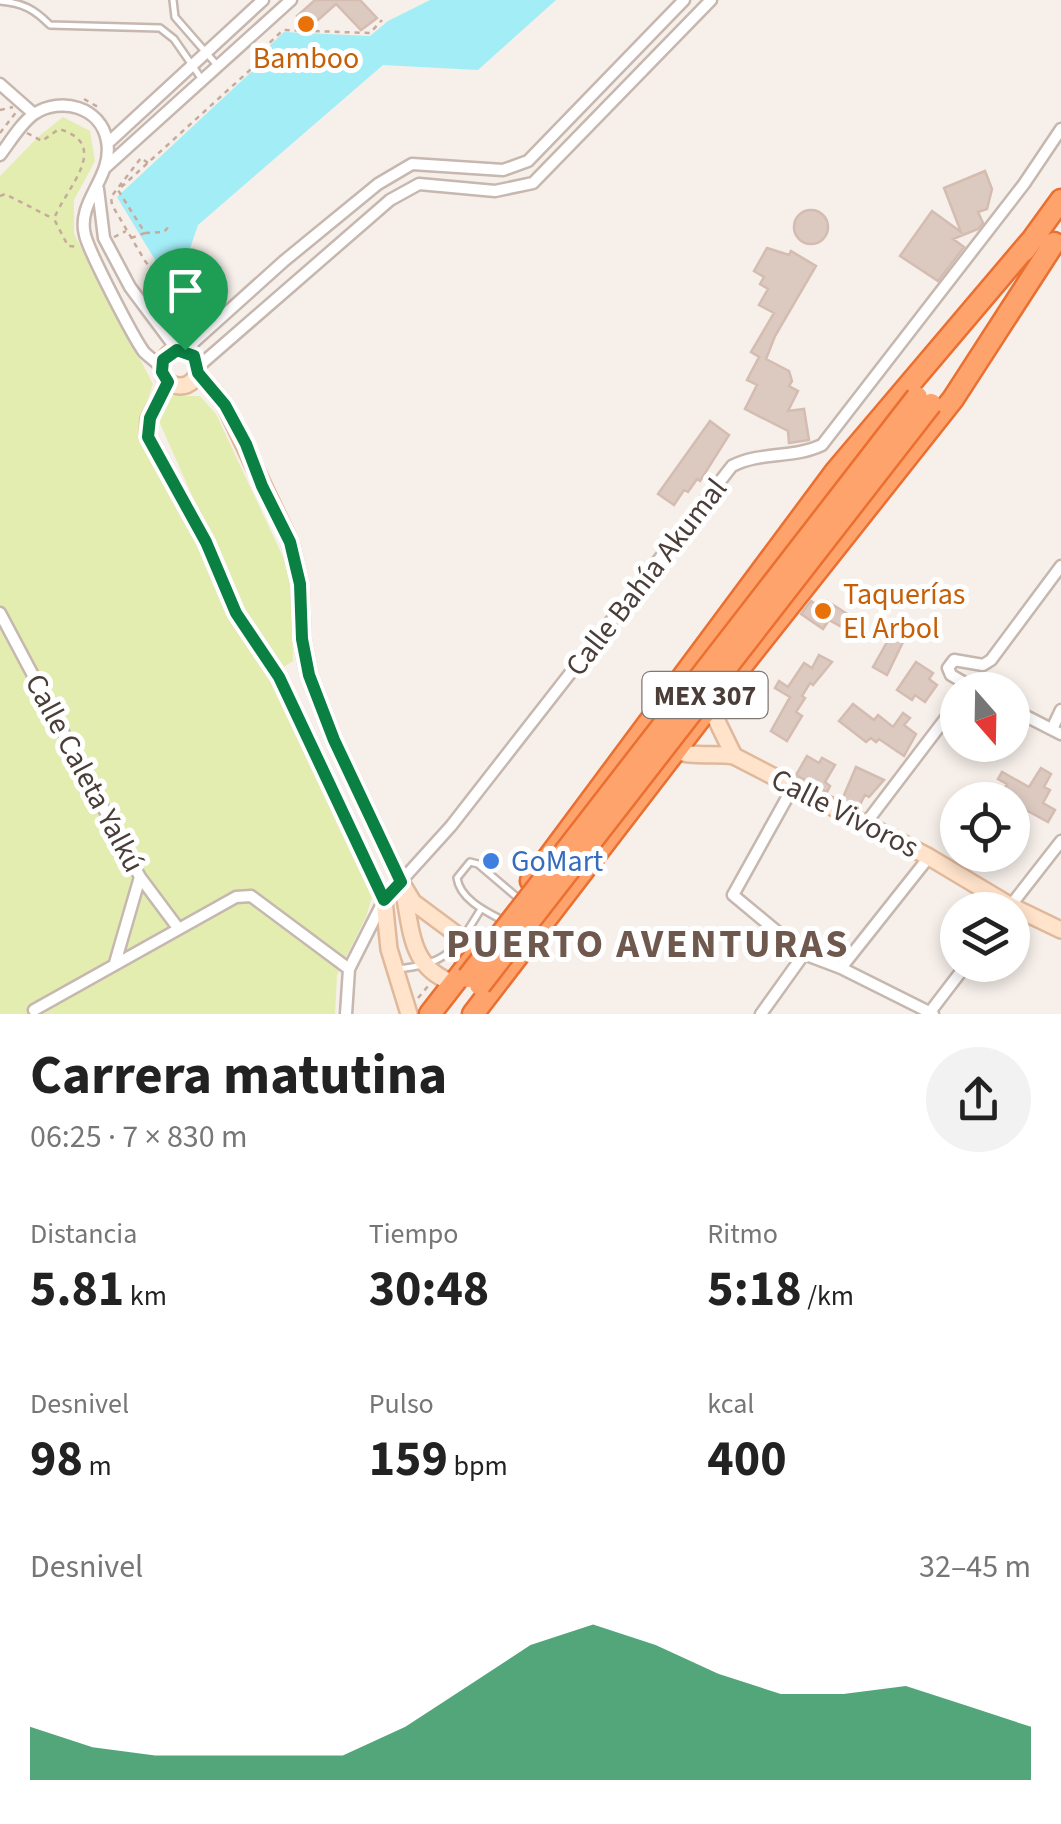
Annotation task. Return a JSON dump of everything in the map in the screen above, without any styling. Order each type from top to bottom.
[{"type":"highway","name":"MEX 307","points":[[924,401],[1061,200]]},
{"type":"highway","name":"MEX 307","points":[[438,1014],[924,401],[1058,239]]},
{"type":"highway","points":[[473,1014],[953,398],[1058,239]]},
{"type":"highway","points":[[430,1014],[467,982],[471,945],[502,920],[836,470],[1031,240]]},
{"type":"highway","name":"MEX 307","points":[[458,1014],[467,982]]},
{"type":"street","points":[[108,142],[263,0]]},
{"type":"street","points":[[105,168],[291,0]]},
{"type":"street","points":[[409,1014],[389,949],[384,900],[279,677],[236,613],[206,542],[148,437],[150,418],[167,356],[204,332],[378,184],[412,164],[503,170],[528,161],[684,0]]},
{"type":"street","points":[[0,155],[34,114],[52,106],[82,107],[94,116],[108,142],[98,188],[83,212],[88,243],[145,353],[165,374],[186,386],[198,369],[390,200],[419,184],[496,191],[534,182],[710,0]]},
{"type":"street","points":[[638,49],[653,60]]},
{"type":"street","points":[[0,84],[34,114]]},
{"type":"street","name":"Calle Bahía Akumal","points":[[350,969],[384,900],[451,826],[732,466],[750,456],[805,453],[822,444],[1024,184],[1061,129]]},
{"type":"street","points":[[98,188],[104,238],[130,288],[181,350],[194,356],[198,369],[225,405],[290,542],[300,584],[302,639],[309,675],[334,740],[401,882],[413,902],[471,945]]},
{"type":"street","points":[[317,234],[332,249]]},
{"type":"street","points":[[950,672],[954,660],[983,664],[991,660],[1061,566]]},
{"type":"street","name":"Calle Caleta Yalkú","points":[[0,613],[140,877],[178,928]]},
{"type":"street","points":[[646,724],[659,743],[675,752],[734,756],[719,722],[708,710],[694,700],[669,695]]},
{"type":"street","points":[[1030,718],[1056,732],[1061,710]]},
{"type":"street","points":[[866,823],[940,726]]},
{"type":"street","name":"Calle Vivoros","points":[[734,756],[929,856],[985,892]]},
{"type":"street","points":[[793,787],[733,896],[804,954],[932,1013],[954,982]]},
{"type":"street","points":[[1022,892],[1061,841]]},
{"type":"street","points":[[840,968],[929,856]]},
{"type":"street","points":[[114,963],[140,877]]},
{"type":"street","points":[[401,882],[412,935],[425,967],[436,977],[467,982]]},
{"type":"street","points":[[34,1010],[236,897],[251,896],[350,969],[346,1014]]},
{"type":"street","name":"Calle Vivoros","points":[[1030,917],[1061,930]]},
{"type":"street","points":[[761,1014],[804,954]]},
{"type":"lane","points":[[173,0],[175,17],[204,53],[211,73]]},
{"type":"lane","points":[[0,1],[19,2],[50,26],[160,28],[174,39],[191,66],[211,73]]},
{"type":"lane","points":[[502,920],[480,909],[458,887],[457,878],[470,862],[478,864],[518,898]]},
{"type":"lane","points":[[396,969],[425,967],[471,945],[480,909]]},
{"type":"path","points":[[145,233],[118,190],[254,67],[261,50],[283,30],[370,33],[382,20]]},
{"type":"path","points":[[236,50],[254,67]]},
{"type":"path","points":[[211,73],[227,92]]},
{"type":"path","points":[[0,133],[23,104]]},
{"type":"path","points":[[20,129],[42,142],[58,130],[70,133],[85,153],[83,167],[60,202],[54,219]]},
{"type":"path","points":[[150,164],[141,158],[111,196],[112,205],[145,261],[204,332]]},
{"type":"path","points":[[0,196],[15,197],[54,219],[68,246],[88,243]]},
{"type":"path","points":[[131,238],[164,232],[170,225]]},
{"type":"path","points":[[104,238],[126,231]]},
{"type":"green space","points":[[63,117],[90,131],[95,161],[74,200],[74,234],[153,384],[142,416],[293,713],[374,890],[366,917],[337,975],[335,1014],[0,1014],[0,176]]},
{"type":"green space","points":[[166,396],[200,396],[216,414],[292,576],[293,661],[282,668],[244,612],[158,419]]},
{"type":"water","points":[[430,0],[556,0],[478,70],[383,65],[198,225],[179,281],[189,295],[183,306],[117,197],[264,60],[265,50],[284,32],[370,36],[388,21]]},
{"type":"building","points":[[315,0],[360,0],[377,18],[361,30],[336,4],[309,28],[297,16]]},
{"type":"building","points":[[985,171],[992,189],[987,209],[978,212],[983,223],[953,239],[964,247],[938,281],[900,256],[932,211],[961,232],[944,188]]},
{"type":"building","points":[[811,210],[823,215],[828,227],[823,239],[811,244],[799,239],[794,227],[799,215]]},
{"type":"building","points":[[767,248],[789,255],[791,251],[816,266],[766,359],[789,371],[789,386],[798,391],[788,411],[804,409],[809,440],[789,443],[788,431],[745,409],[757,385],[747,380],[759,357],[751,352],[774,313],[759,305],[768,289],[760,284],[764,277],[754,271]]},
{"type":"building","points":[[710,421],[729,435],[700,481],[697,479],[688,492],[684,490],[674,505],[658,494]]},
{"type":"building","points":[[811,601],[822,608],[827,601],[847,614],[840,626],[829,620],[823,629],[801,614]]},
{"type":"building","points":[[891,635],[903,642],[887,675],[873,667]]},
{"type":"building","points":[[819,655],[832,662],[802,696],[805,698],[796,712],[802,716],[787,741],[771,731],[790,697],[775,688],[779,681],[788,687],[804,663],[812,668]]},
{"type":"building","points":[[916,662],[933,673],[929,679],[937,685],[925,702],[915,695],[912,700],[897,690]]},
{"type":"building","points":[[853,704],[874,720],[878,715],[893,727],[903,713],[910,718],[904,725],[916,734],[904,756],[879,739],[866,742],[839,721]]},
{"type":"building","points":[[807,756],[835,765],[825,782],[830,786],[827,792],[796,775]]},
{"type":"building","points":[[856,767],[884,780],[869,797],[865,795],[858,808],[842,800]]},
{"type":"building","points":[[1041,768],[1051,774],[1044,787],[1050,790],[1043,803],[1055,810],[1048,822],[1030,812],[1030,785]]},
{"type":"building","points":[[1002,772],[1020,782],[998,779]]},
{"type":"place","name":"Bamboo","points":[[306,24]]},
{"type":"place","name":"Taquerías El Arbol","points":[[823,611]]},
{"type":"place","name":"GoMart","points":[[491,861]]},
{"type":"district","name":"PUERTO AVENTURAS","points":[[648,943]]},
{"type":"route","points":[[185,350],[197,360],[198,373],[225,405],[290,542],[300,584],[302,639],[309,675],[334,740],[401,882],[384,900],[279,677],[236,613],[206,542],[148,437],[150,418],[168,382],[162,372],[163,360],[171,352],[185,350]]}]
